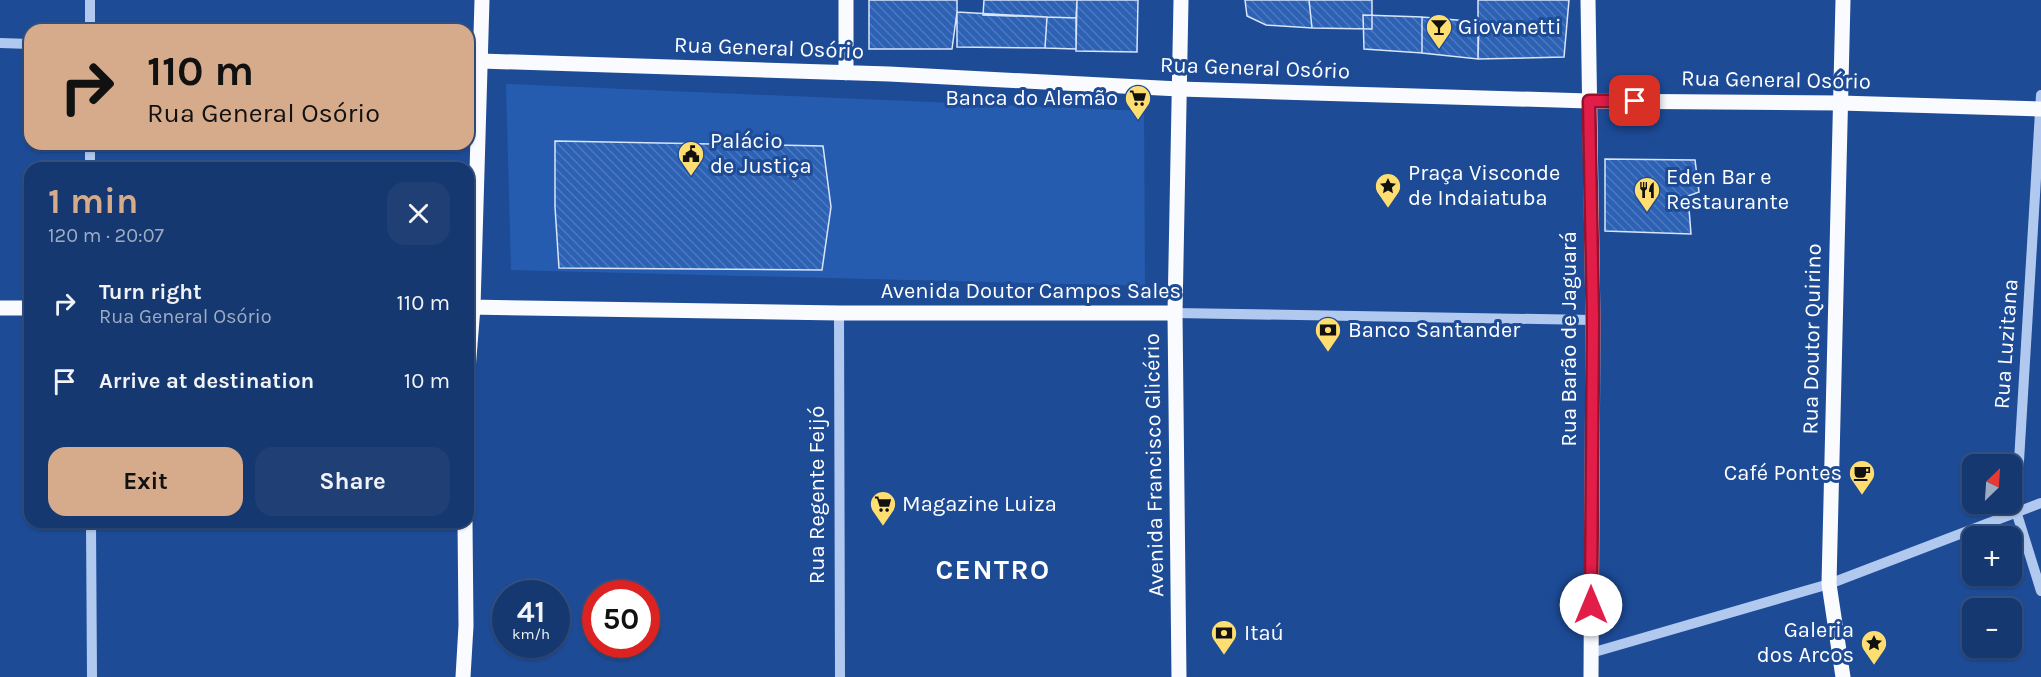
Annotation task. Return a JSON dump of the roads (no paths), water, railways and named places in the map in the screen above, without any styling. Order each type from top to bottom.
[{"type":"main road","points":[[474,61],[482,0]]},
{"type":"main road","points":[[846,0],[846,73]]},
{"type":"main road","name":"Avenida Francisco Glicério","points":[[1179,677],[1175,313],[1181,0]]},
{"type":"main road","name":"Rua Barão de Jaguará","points":[[1588,0],[1593,320],[1591,677]]},
{"type":"main road","name":"Rua Doutor Quirino","points":[[1843,0],[1829,584],[1844,677]]},
{"type":"main road","name":"Rua General Osório","points":[[474,61],[846,73],[1179,89],[1589,101],[1840,103],[2041,109]]},
{"type":"main road","name":"Avenida Doutor Campos Sales","points":[[474,307],[839,313],[1175,313]]},
{"type":"main road","points":[[0,308],[24,308]]},
{"type":"main road","points":[[463,677],[466,626],[465,528]]},
{"type":"street","points":[[90,0],[90,24]]},
{"type":"street","points":[[0,43],[24,44]]},
{"type":"street","name":"Rua Luzitana","points":[[2020,454],[2041,95]]},
{"type":"street","name":"Rua Regente Feijó","points":[[839,313],[840,677]]},
{"type":"street","name":"Avenida Doutor Campos Sales","points":[[1175,313],[1593,320]]},
{"type":"street","points":[[2022,509],[2041,502]]},
{"type":"street","points":[[1591,653],[1829,584],[2008,514]]},
{"type":"street","name":"Rua Luzitana","points":[[2017,514],[2041,591]]},
{"type":"street","points":[[91,528],[92,677]]},
{"type":"place","name":"Giovanetti","points":[[1439,50]]},
{"type":"place","name":"Banca do Alemão","points":[[1138,121]]},
{"type":"place","name":"Palácio de Justiça","points":[[691,177]]},
{"type":"place","name":"Praça Visconde de Indaiatuba","points":[[1388,209]]},
{"type":"place","name":"Eden Bar e Restaurante","points":[[1647,213]]},
{"type":"place","name":"Banco Santander","points":[[1328,353]]},
{"type":"place","name":"Café Pontes","points":[[1862,496]]},
{"type":"place","name":"Magazine Luiza","points":[[883,527]]},
{"type":"place","name":"Itaú","points":[[1224,656]]},
{"type":"place","name":"Galeria dos Arcos","points":[[1874,666]]},
{"type":"district","name":"CENTRO","points":[[993,569]]}]
